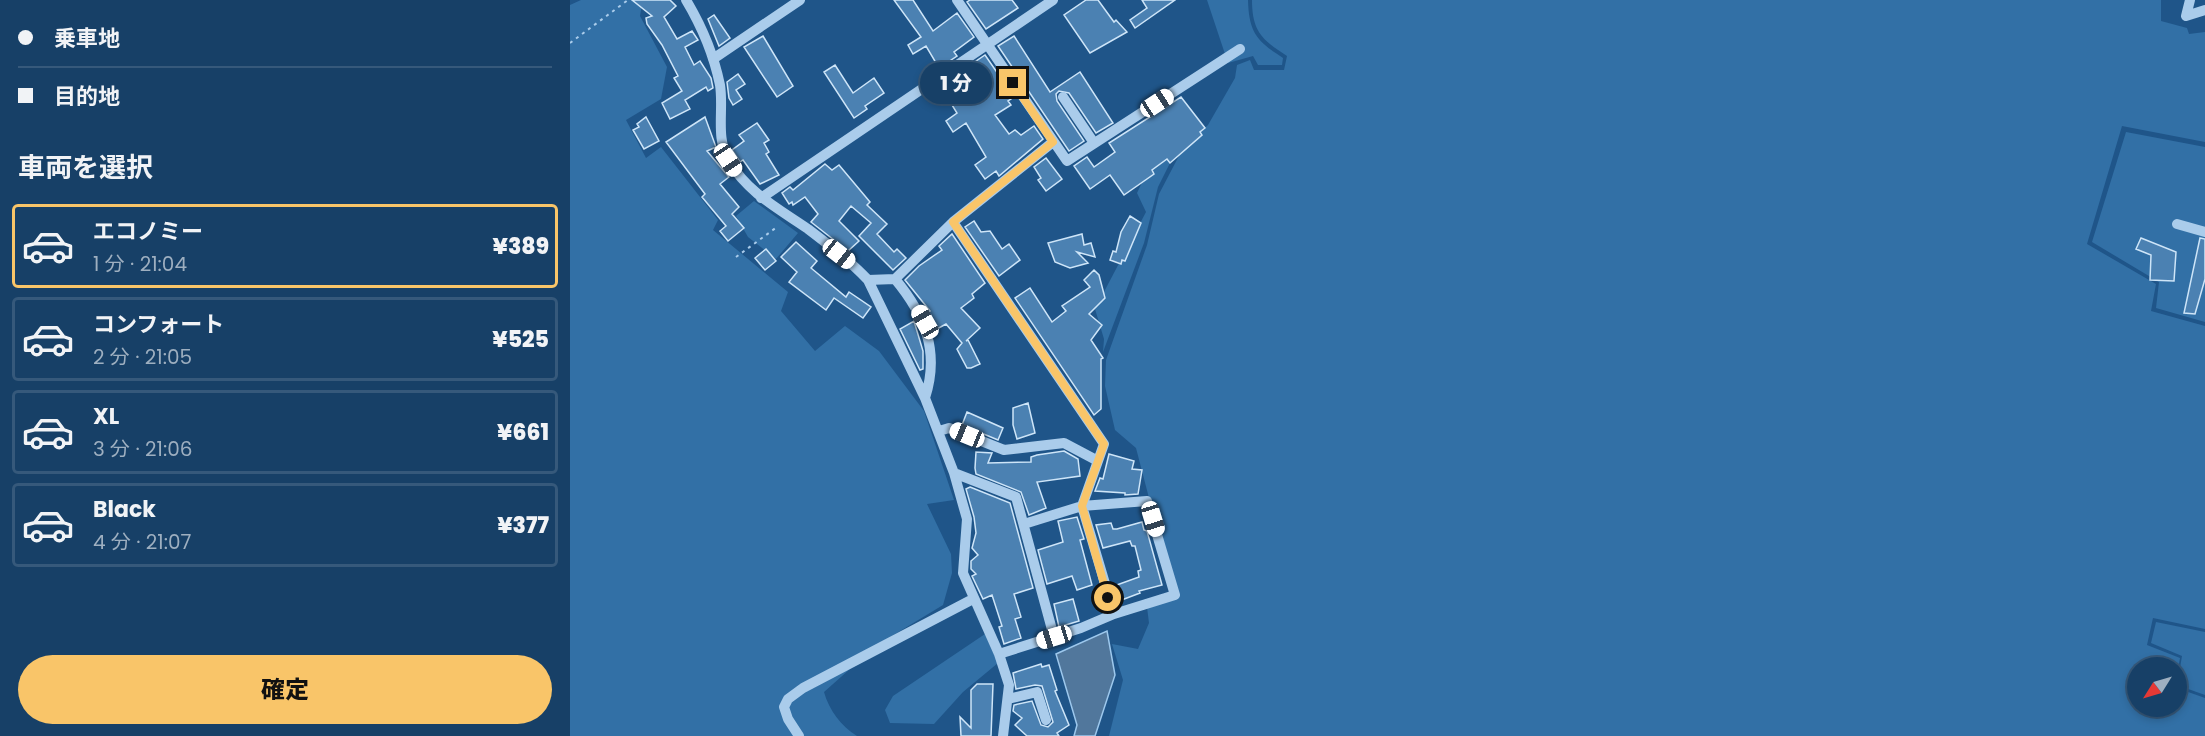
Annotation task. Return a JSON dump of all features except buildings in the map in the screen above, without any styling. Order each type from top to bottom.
[{"type":"street","points":[[686,0],[712,59],[720,86],[722,144],[728,160],[761,198],[808,229],[855,266],[868,280],[925,398],[954,473],[967,519],[963,573],[999,654],[1009,686],[1003,736]]},
{"type":"street","points":[[712,59],[800,0]]},
{"type":"street","points":[[957,0],[1067,161],[1240,49]]},
{"type":"street","points":[[761,198],[1053,0]]},
{"type":"street","points":[[2190,0],[2186,16],[2205,10]]},
{"type":"street","points":[[1063,97],[1094,144]]},
{"type":"street","points":[[868,280],[895,279],[953,222],[1053,142]]},
{"type":"street","points":[[953,222],[1104,444],[1082,506],[1114,614]]},
{"type":"street","points":[[2177,224],[2205,232]]},
{"type":"street","points":[[895,279],[911,298],[925,322],[931,348],[932,378],[925,398]]},
{"type":"street","points":[[939,431],[949,428],[1004,450],[1064,443],[1098,461]]},
{"type":"street","points":[[954,473],[1016,497],[1054,637]]},
{"type":"street","points":[[999,654],[1175,595],[1147,501],[1082,506],[1024,524]]},
{"type":"street","points":[[799,736],[788,719],[784,706],[788,699],[803,688],[973,599]]},
{"type":"street","points":[[1008,699],[1037,692],[1046,720]]},
{"type":"path","points":[[570,43],[628,0]]},
{"type":"path","points":[[736,257],[777,227]]},
{"type":"shaded area","points":[[581,0],[640,0],[642,4],[640,16],[667,67],[661,99],[626,120],[646,158],[661,147],[718,220],[713,230],[788,292],[781,311],[815,351],[845,326],[879,351],[924,411],[954,500],[927,504],[951,554],[952,573],[943,605],[877,645],[824,692],[836,717],[857,736],[570,736],[570,5]]},
{"type":"shaded area","points":[[1207,0],[1248,0],[1250,21],[1256,35],[1283,58],[1282,65],[1258,65],[1253,56],[1228,63]]},
{"type":"shaded area","points":[[1252,0],[2161,0],[2161,21],[2187,28],[2189,34],[2205,32],[2205,142],[2122,126],[2087,244],[2156,284],[2151,311],[2205,326],[2205,629],[2153,618],[2147,645],[2177,657],[2127,657],[2127,717],[2187,717],[2187,692],[2205,698],[2205,736],[1109,736],[1123,680],[1112,644],[1138,649],[1149,623],[1147,607],[1175,598],[1136,448],[1115,430],[1105,386],[1106,360],[1147,245],[1159,194],[1182,150],[1208,125],[1235,78],[1237,65],[1250,60],[1254,70],[1284,70],[1287,56],[1260,34],[1252,11]]},
{"type":"shaded area","points":[[2126,132],[2205,147],[2205,322],[2156,308],[2159,282],[2092,242]]},
{"type":"shaded area","points":[[1174,155],[1158,187],[1144,243],[1103,352],[1104,339],[1095,309],[1146,212],[1137,193],[1147,172]]},
{"type":"shaded area","points":[[754,201],[798,233],[776,259],[748,237],[736,216]]},
{"type":"shaded area","points":[[2156,622],[2205,632],[2205,695],[2187,689],[2187,657],[2182,657],[2151,643]]},
{"type":"shaded area","points":[[1107,631],[1115,675],[1095,736],[1074,736],[1077,725],[1056,654]]},
{"type":"shaded area","points":[[985,634],[998,663],[963,692],[934,724],[890,723],[885,710],[893,696]]},
{"type":"route","points":[[1013,83],[1053,142],[953,222],[1104,444],[1082,506],[1108,598]]}]
